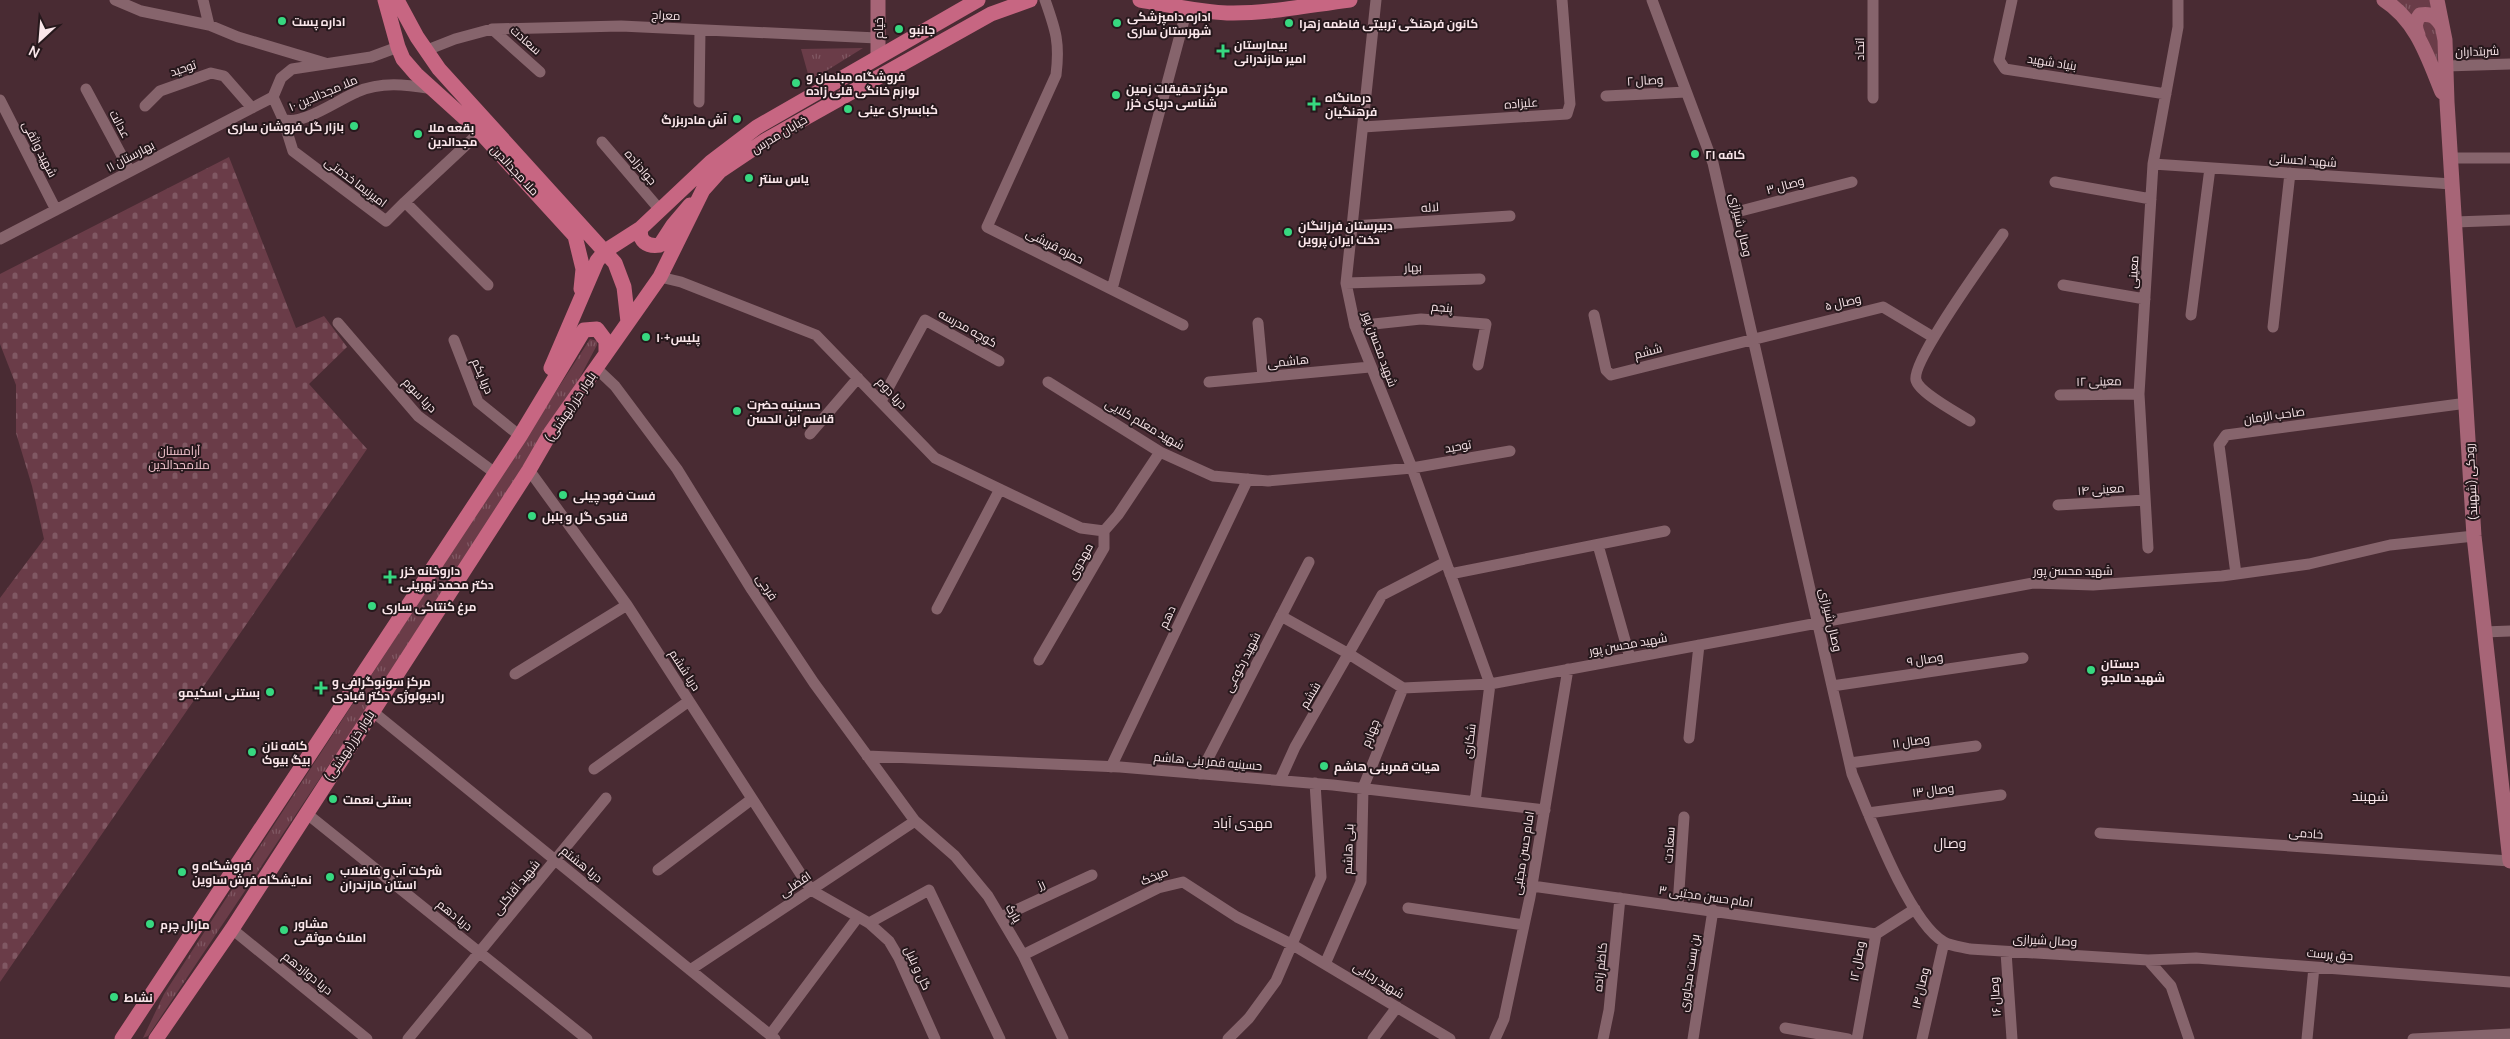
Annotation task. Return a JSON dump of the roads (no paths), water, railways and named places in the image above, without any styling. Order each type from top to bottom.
[{"type":"main road","name":"ملا مجدالدین","points":[[385,0],[398,47],[416,74],[480,132],[575,236],[583,269],[580,305]]},
{"type":"main road","name":"ملا مجدالدین","points":[[397,0],[439,69],[615,263],[624,287],[628,322]]},
{"type":"main road","name":"خیام","points":[[878,0],[878,56]]},
{"type":"main road","name":"خیابان مدرس","points":[[605,251],[641,228],[711,162],[757,127],[978,0]]},
{"type":"main road","name":"خیابان مدرس","points":[[606,352],[660,277],[703,190],[720,171],[766,140],[991,14],[1030,0]]},
{"type":"main road","points":[[1140,0],[1163,2],[1187,9],[1247,13],[1350,0]]},
{"type":"main road","name":"رودکی (شهبند)","points":[[2384,0],[2392,5],[2418,35],[2426,49],[2447,102]]},
{"type":"main road","name":"رودکی (شهبند)","points":[[2437,0],[2446,66],[2474,536],[2510,861]]},
{"type":"main road","points":[[2418,35],[2415,28],[2416,21],[2420,15],[2428,14],[2437,17],[2442,26]]},
{"type":"main road","points":[[398,47],[418,37]]},
{"type":"main road","points":[[641,228],[641,238],[646,244],[652,247],[660,246],[673,225],[703,190]]},
{"type":"main road","points":[[520,436],[580,305],[597,261],[605,251]]},
{"type":"main road","points":[[123,1039],[520,436],[584,330],[597,329],[603,335],[606,352]]},
{"type":"main road","name":"بلوار خزر(بهشتی)","points":[[159,1037],[232,929],[529,470],[551,432],[606,352]]},
{"type":"street","points":[[114,0],[141,11],[209,25],[238,37],[325,64]]},
{"type":"street","points":[[203,0],[209,25]]},
{"type":"street","name":"حمزه قریشی","points":[[1045,0],[1054,26],[1059,51],[1056,75],[987,227],[1183,325]]},
{"type":"street","name":"شهید محسن پور","points":[[1376,0],[1346,283],[1355,326],[1412,468],[1490,684],[2033,583],[2093,585],[2236,574],[2309,564],[2390,545],[2474,536]]},
{"type":"street","name":"علیزاده","points":[[1363,127],[1567,114],[1570,104],[1562,0]]},
{"type":"street","name":"وصال شیرازی","points":[[1652,0],[1713,163],[1850,763],[1884,852],[1922,923],[1944,942],[1970,949],[2148,960]]},
{"type":"street","name":"اتحاد","points":[[1873,0],[1873,98]]},
{"type":"street","name":"بنیاد شهید","points":[[2012,0],[1999,60],[2005,69],[2166,94]]},
{"type":"street","name":"معینی","points":[[2148,548],[2139,394],[2153,164],[2178,27],[2178,0]]},
{"type":"street","points":[[1112,289],[1187,9]]},
{"type":"street","name":"معراج","points":[[427,50],[454,39],[492,29],[620,26],[877,38]]},
{"type":"street","name":"سعادت","points":[[492,29],[540,72]]},
{"type":"street","points":[[699,102],[700,30]]},
{"type":"street","name":"ملا مجدالدین ١٠","points":[[273,97],[281,78],[292,69],[371,57],[398,47]]},
{"type":"street","name":"شربتداران","points":[[2446,66],[2510,64]]},
{"type":"street","name":"توحید","points":[[145,106],[160,91],[211,73],[224,76],[252,108]]},
{"type":"street","name":"ملا مجدالدین ١٠","points":[[283,119],[297,122],[358,91],[377,86],[394,84],[434,89]]},
{"type":"street","name":"عدالت","points":[[86,89],[130,171]]},
{"type":"street","name":"وصال ۲","points":[[1606,96],[1686,92]]},
{"type":"street","points":[[273,97],[283,119]]},
{"type":"street","name":"بهارستان ۱۱","points":[[0,239],[273,97]]},
{"type":"street","name":"شهید واثقی","points":[[0,100],[56,210]]},
{"type":"street","name":"امیرنیما خدمتی","points":[[283,119],[293,151],[386,222],[406,202],[488,284]]},
{"type":"street","points":[[406,202],[480,132]]},
{"type":"street","name":"جوادزاده","points":[[602,142],[660,210]]},
{"type":"street","points":[[2451,158],[2510,158]]},
{"type":"street","name":"شهید احسانی","points":[[2153,164],[2452,184]]},
{"type":"street","points":[[2191,315],[2210,168]]},
{"type":"street","points":[[2272,327],[2290,173]]},
{"type":"street","name":"وصال ۳","points":[[1725,215],[1852,182]]},
{"type":"street","points":[[2055,182],[2151,199]]},
{"type":"street","name":"لاله","points":[[1352,226],[1510,216]]},
{"type":"street","points":[[2455,222],[2510,220]]},
{"type":"street","points":[[1970,421],[1924,391],[1916,382],[1915,372],[1934,337],[2003,234]]},
{"type":"street","name":"دریا دوم","points":[[660,277],[682,282],[816,335],[935,458],[1081,528],[1104,531]]},
{"type":"street","name":"بهار","points":[[1346,283],[1480,279]]},
{"type":"street","points":[[2063,285],[2145,299]]},
{"type":"street","name":"وصال ۵","points":[[1753,338],[1882,307],[1934,337]]},
{"type":"street","name":"ششم","points":[[1594,315],[1606,370],[1611,375],[1753,338]]},
{"type":"street","name":"پنجم","points":[[1355,326],[1421,319],[1486,324],[1478,365]]},
{"type":"street","name":"کوچه مدرسه","points":[[881,401],[925,320],[999,361]]},
{"type":"street","name":"دریا سوم","points":[[338,323],[418,416],[495,473]]},
{"type":"street","points":[[1258,323],[1263,377]]},
{"type":"street","name":"دریا یکم","points":[[454,340],[478,402],[520,436]]},
{"type":"street","name":"هاشمی","points":[[1209,382],[1370,366]]},
{"type":"street","name":"فرجی","points":[[596,368],[615,386],[677,469],[752,590],[814,683],[915,821]]},
{"type":"street","points":[[810,434],[858,378]]},
{"type":"street","name":"شهید معلم کلایی","points":[[1048,382],[1160,452],[1213,476],[1268,481],[1412,468]]},
{"type":"street","name":"معینی ۱۲","points":[[2060,395],[2139,394]]},
{"type":"street","name":"صاحب الزمان","points":[[2236,574],[2219,445],[2226,435],[2467,403]]},
{"type":"street","name":"توحید","points":[[1412,468],[1510,451]]},
{"type":"street","name":"مهدوی","points":[[1039,660],[1104,548],[1104,531],[1118,515],[1160,452]]},
{"type":"street","name":"دریا ششم","points":[[529,470],[627,605],[811,890]]},
{"type":"street","name":"دهم","points":[[1111,767],[1248,479]]},
{"type":"street","points":[[937,609],[1000,489]]},
{"type":"street","name":"معینی ۱۴","points":[[2058,505],[2145,500]]},
{"type":"street","points":[[1450,574],[1666,531]]},
{"type":"street","points":[[1598,545],[1630,658]]},
{"type":"street","name":"شهید رکوعی","points":[[1200,774],[1309,562]]},
{"type":"street","name":"ششم","points":[[1280,780],[1295,747],[1382,595],[1446,562]]},
{"type":"street","points":[[515,674],[627,605]]},
{"type":"street","points":[[1281,616],[1349,654],[1402,688],[1490,684]]},
{"type":"street","points":[[2484,632],[2510,631]]},
{"type":"street","points":[[1689,738],[1699,645]]},
{"type":"street","name":"وصال ۹","points":[[1832,686],[2023,658]]},
{"type":"street","name":"امام حسن مجتبی","points":[[1495,1039],[1504,1019],[1532,886],[1568,669]]},
{"type":"street","name":"شکاری","points":[[1475,802],[1490,684]]},
{"type":"street","name":"چهارم","points":[[1363,788],[1402,688]]},
{"type":"street","points":[[594,768],[689,701]]},
{"type":"street","name":"دریا هشتم","points":[[372,710],[773,1037]]},
{"type":"street","name":"وصال ۱۱","points":[[1850,763],[1976,746]]},
{"type":"street","name":"حسینیه قمر بنی هاشم","points":[[868,756],[1111,767],[1280,780],[1545,810]]},
{"type":"street","points":[[1228,1039],[1250,1018],[1276,981],[1321,877],[1315,783]]},
{"type":"street","name":"بنی هاشم","points":[[1326,964],[1361,882],[1363,788]]},
{"type":"street","name":"وصال ۱۳","points":[[1868,813],[2001,795]]},
{"type":"street","name":"شهید آقاگلی","points":[[408,1039],[606,798]]},
{"type":"street","points":[[658,870],[752,799]]},
{"type":"street","name":"دریا دهم","points":[[306,813],[587,1039]]},
{"type":"street","name":"سعادت","points":[[1678,905],[1684,817]]},
{"type":"street","name":"افضلی","points":[[690,970],[915,821]]},
{"type":"street","name":"پارک","points":[[915,821],[955,856],[988,896],[1023,955],[1063,1039]]},
{"type":"street","name":"خادمی","points":[[2100,833],[2510,861]]},
{"type":"street","name":"رز","points":[[1001,918],[1092,875]]},
{"type":"street","name":"میخک","points":[[1023,955],[1158,888],[1176,882],[1183,882],[1237,917],[1292,945]]},
{"type":"street","name":"امام حسن مجتبی ۳","points":[[1532,886],[1876,934]]},
{"type":"street","name":"گل و بلبل","points":[[811,890],[869,923],[889,941],[899,958],[935,1039]]},
{"type":"street","points":[[869,923],[929,890],[1000,1039]]},
{"type":"street","name":"کاظم زاده","points":[[1603,1039],[1609,1010],[1620,898]]},
{"type":"street","points":[[1408,908],[1524,925]]},
{"type":"street","name":"بن بست مجاوری","points":[[1693,1039],[1713,910]]},
{"type":"street","name":"وصال ۱۲","points":[[1857,1039],[1876,934],[1915,910]]},
{"type":"street","points":[[773,1037],[858,917]]},
{"type":"street","name":"دریا دوازدهم","points":[[232,929],[367,1039]]},
{"type":"street","name":"وصال ۱۴","points":[[1922,1039],[1944,942]]},
{"type":"street","name":"شهید رجایی","points":[[1292,945],[1450,1039]]},
{"type":"street","name":"وصال ۱۶","points":[[2006,952],[2012,1039]]},
{"type":"street","name":"حق پرست","points":[[2148,960],[2196,958],[2510,982]]},
{"type":"street","points":[[2148,960],[2172,986],[2189,1039]]},
{"type":"street","points":[[2307,1039],[2314,967]]},
{"type":"street","points":[[1373,1039],[1396,1007]]},
{"type":"street","points":[[1786,1028],[1848,1039]]},
{"type":"street","points":[[2413,1039],[2510,1034]]},
{"type":"place","name":"اداره پست","points":[[282,21]]},
{"type":"place","name":"اداره دامپزشکی شهرستان ساری","points":[[1117,23]]},
{"type":"place","name":"کانون فرهنگی تربیتی فاطمه زهرا","points":[[1289,23]]},
{"type":"place","name":"جانبو","points":[[899,29]]},
{"type":"place","name":"بیمارستان امیر مازندرانی","points":[[1223,51]]},
{"type":"place","name":"فروشگاه مبلمان و لوازم خانگی قلی زاده","points":[[796,83]]},
{"type":"place","name":"مرکز تحقیقات زمین شناسی دریای خزر","points":[[1116,95]]},
{"type":"place","name":"درمانگاه فرهنگیان","points":[[1314,104]]},
{"type":"place","name":"کبابسرای عینی","points":[[848,109]]},
{"type":"place","name":"آش مادربزرگ","points":[[737,119]]},
{"type":"place","name":"بازار گل فروشان ساری","points":[[354,126]]},
{"type":"place","name":"بقعه ملا مجدالدين","points":[[418,134]]},
{"type":"place","name":"کافه ۲۱","points":[[1695,154]]},
{"type":"place","name":"یاس سنتر","points":[[749,178]]},
{"type":"place","name":"دبیرستان فرزانگان دخت ایران پروین","points":[[1288,232]]},
{"type":"place","name":"پلیس+١٠","points":[[646,337]]},
{"type":"place","name":"حسینیه حضرت قاسم ابن الحسن","points":[[737,411]]},
{"type":"place","name":"فست فود چیلی","points":[[563,495]]},
{"type":"place","name":"قنادی گل و بلبل","points":[[532,516]]},
{"type":"place","name":"داروخانه خزر دکتر محمد نهرینی","points":[[390,577]]},
{"type":"place","name":"مرغ کنتاکی ساری","points":[[372,606]]},
{"type":"place","name":"دبستان شهید مالجو","points":[[2091,670]]},
{"type":"place","name":"مركز سونوگرافی و راديولوژی دكتر قبادی","points":[[321,688]]},
{"type":"place","name":"بستنی اسکیمو","points":[[270,692]]},
{"type":"place","name":"کافه نان بیگ بیوک","points":[[252,752]]},
{"type":"place","name":"هیات قمربنی هاشم","points":[[1324,766]]},
{"type":"place","name":"بستنی نعمت","points":[[333,799]]},
{"type":"place","name":"فروشگاه و نمایشگاه فرش ساوین","points":[[182,872]]},
{"type":"place","name":"شرکت آب و فاضلاب استان مازندران","points":[[330,877]]},
{"type":"place","name":"مارال چرم","points":[[150,924]]},
{"type":"place","name":"مشاور املاک موثقی","points":[[284,930]]},
{"type":"place","name":"نشاط","points":[[114,997]]},
{"type":"district","name":"شهبند","points":[[2370,795]]},
{"type":"district","name":"مهدی آباد","points":[[1243,822]]},
{"type":"district","name":"وصال","points":[[1950,842]]},
{"type":"park label","name":"آرامستان ملامجدالدین","points":[[179,457]]}]
